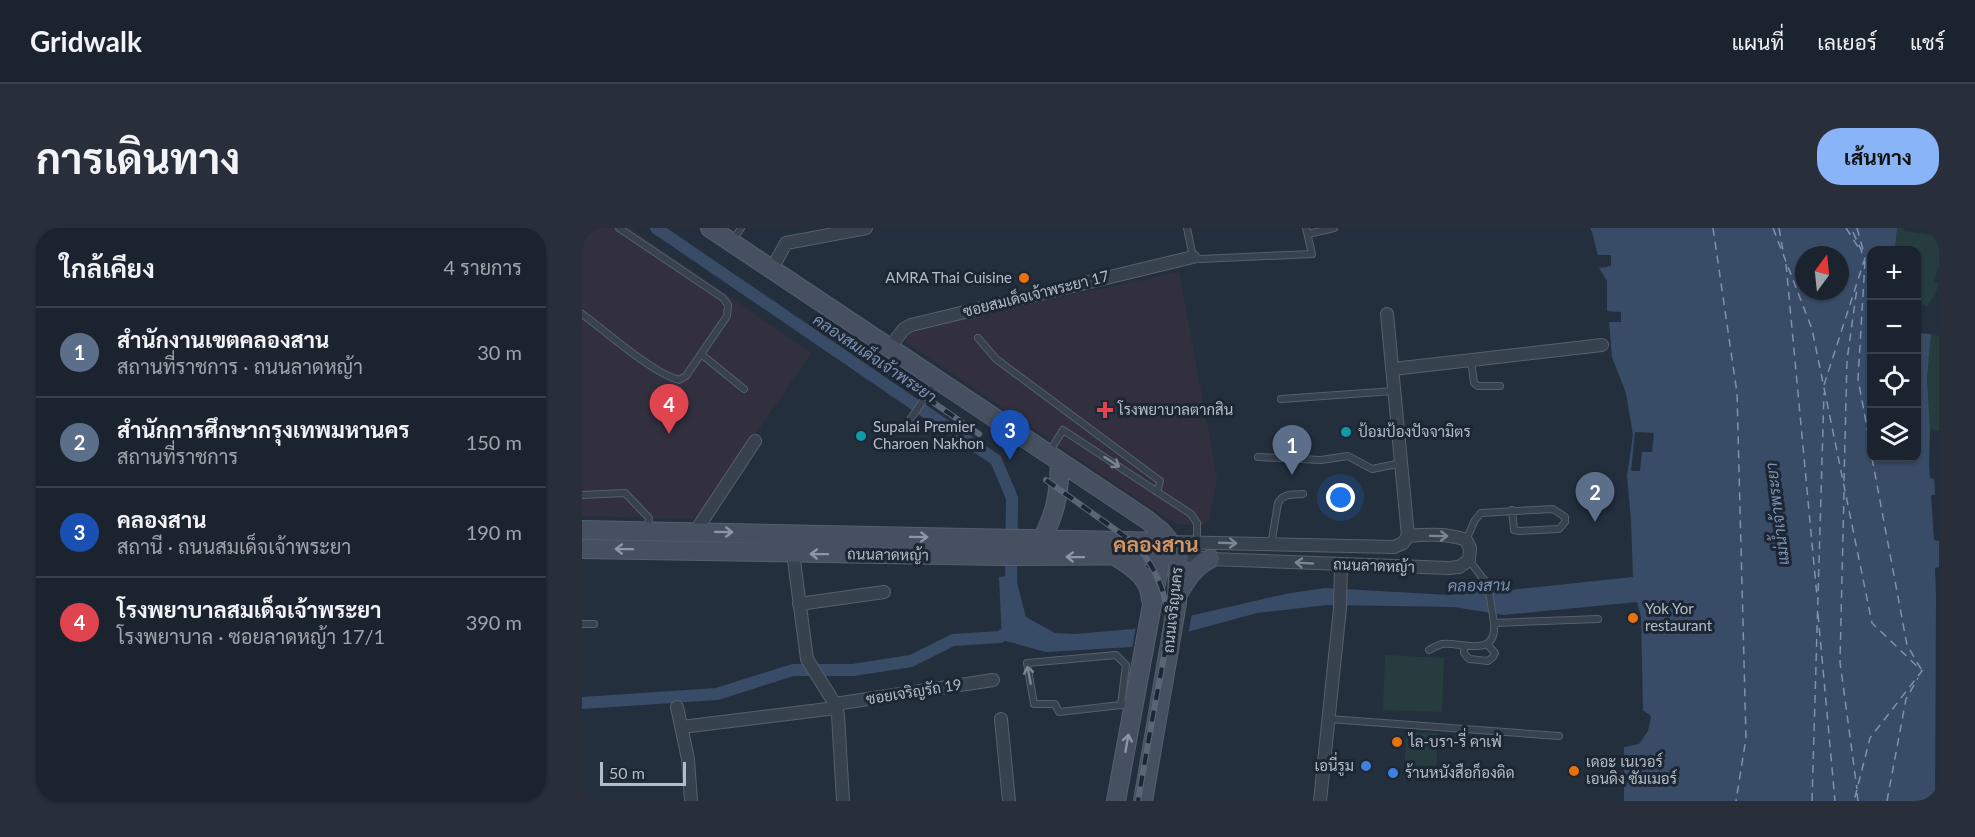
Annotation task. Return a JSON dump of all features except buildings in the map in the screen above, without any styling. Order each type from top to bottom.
[{"type":"main road","points":[[710,228],[736,235],[772,269],[1146,519],[1161,531],[1170,551]]},
{"type":"main road","points":[[1016,549],[1042,539],[1050,523],[1058,498],[1054,458]]},
{"type":"main road","name":"ถนนลาดหญ้า","points":[[582,530],[695,532],[1016,549],[1117,557],[1170,551]]},
{"type":"main road","name":"ถนนลาดหญ้า","points":[[1042,539],[1170,551]]},
{"type":"main road","name":"ถนนลาดหญ้า","points":[[582,549],[793,553],[1016,549]]},
{"type":"main road","name":"ถนนเจริญนคร","points":[[1143,801],[1177,599],[1170,551]]},
{"type":"main road","name":"ถนนเจริญนคร","points":[[1116,801],[1128,704],[1143,652],[1151,608],[1170,551]]},
{"type":"main road","points":[[1117,557],[1136,570],[1147,582],[1151,593],[1151,608]]},
{"type":"main road","points":[[1177,599],[1195,569],[1210,559]]},
{"type":"street","points":[[772,269],[786,243],[866,228]]},
{"type":"street","name":"ซอยสมเด็จเจ้าพระยา 17","points":[[889,348],[904,329],[911,325],[1193,257]]},
{"type":"street","points":[[1387,314],[1408,536]]},
{"type":"street","points":[[1393,369],[1602,345]]},
{"type":"street","points":[[695,532],[754,441]]},
{"type":"street","name":"ถนนลาดหญ้า","points":[[1170,551],[1197,542],[1394,547],[1403,543],[1408,536],[1456,536],[1466,540]]},
{"type":"street","points":[[1466,540],[1470,548],[1469,560]]},
{"type":"street","name":"ถนนลาดหญ้า","points":[[1170,551],[1210,559],[1341,565],[1449,568],[1459,567],[1469,560]]},
{"type":"street","points":[[793,553],[807,659],[836,706],[838,715],[843,801]]},
{"type":"street","points":[[1320,801],[1340,608],[1341,565]]},
{"type":"street","points":[[799,604],[884,592]]},
{"type":"street","name":"ซอยเจริญรัถ 19","points":[[682,727],[836,706],[993,680]]},
{"type":"street","points":[[677,707],[688,759],[691,801]]},
{"type":"street","points":[[1001,719],[1009,801]]},
{"type":"lane","points":[[582,314],[638,357],[671,378],[679,380],[686,376],[727,316],[728,305],[723,298],[619,228]]},
{"type":"lane","points":[[1187,228],[1193,257],[1200,259],[1312,254],[1307,231],[1334,228]]},
{"type":"lane","points":[[978,338],[996,359],[1160,481],[1157,492]]},
{"type":"lane","points":[[701,354],[744,389]]},
{"type":"lane","points":[[1471,360],[1474,383],[1478,386],[1500,386]]},
{"type":"lane","points":[[911,418],[938,380]]},
{"type":"lane","points":[[1281,399],[1395,391]]},
{"type":"lane","points":[[1054,458],[1063,430],[1191,514],[1197,523],[1197,542]]},
{"type":"lane","points":[[1258,457],[1321,460],[1348,456],[1372,469],[1402,463]]},
{"type":"lane","points":[[582,495],[625,493],[649,518],[648,531]]},
{"type":"lane","points":[[1270,545],[1281,497],[1303,494]]},
{"type":"lane","points":[[1466,540],[1475,520],[1481,513],[1512,510],[1553,509],[1565,517],[1565,522],[1559,530],[1514,530],[1512,510]]},
{"type":"lane","points":[[1429,650],[1441,644],[1464,647],[1487,644],[1492,640],[1495,633],[1488,585],[1469,560]]},
{"type":"lane","points":[[1494,622],[1598,619]]},
{"type":"lane","points":[[582,624],[594,624]]},
{"type":"lane","points":[[1464,647],[1464,653],[1469,659],[1488,661],[1495,654],[1487,644]]},
{"type":"lane","points":[[1116,655],[1126,665],[1128,704],[1059,712],[1055,704],[1035,704],[1027,663],[1116,655]]},
{"type":"lane","points":[[1328,719],[1559,736]]},
{"type":"shaded area","points":[[582,228],[630,228],[811,353],[697,519],[582,516]]},
{"type":"shaded area","name":"โรงพยาบาลตากสิน","points":[[1179,272],[1217,478],[1209,520],[1202,526],[1177,524],[1169,520],[905,342],[909,333],[935,324]]},
{"type":"green space","points":[[1897,228],[1939,236],[1939,266],[1934,282],[1939,283],[1935,295],[1927,306],[1921,304],[1921,246],[1895,246]]},
{"type":"green space","points":[[1931,334],[1939,336],[1939,431],[1930,429],[1927,379]]},
{"type":"green space","points":[[1385,655],[1444,658],[1442,712],[1383,710]]},
{"type":"green space","points":[[1406,732],[1438,733],[1436,781],[1404,780]]},
{"type":"water","name":"แม่น้ำเจ้าพระยา","points":[[1590,228],[1897,228],[1895,246],[1867,246],[1867,462],[1921,462],[1921,333],[1931,334],[1927,379],[1930,429],[1929,464],[1930,478],[1934,479],[1935,495],[1931,495],[1934,540],[1939,541],[1939,567],[1935,568],[1935,801],[1624,801],[1624,747],[1639,744],[1648,731],[1651,716],[1643,710],[1641,617],[1637,602],[1504,615],[1454,607],[1327,605],[1257,613],[1132,647],[1046,652],[1002,640],[999,577],[1015,575],[1026,617],[1055,633],[1075,634],[1133,629],[1285,594],[1325,588],[1450,595],[1479,589],[1509,590],[1633,577],[1627,476],[1633,435],[1626,393],[1612,357],[1609,322],[1621,322],[1621,312],[1607,311],[1607,281],[1599,268],[1611,266],[1611,255],[1598,255]]},
{"type":"pier","points":[[1635,432],[1654,433],[1652,452],[1642,452],[1640,471],[1631,471]]},
{"type":"pier","points":[[1192,613],[1188,635],[1132,650],[1136,626]]},
{"type":"waterway","name":"คลองสมเด็จเจ้าพระยา","points":[[656,228],[996,460],[1012,498],[1011,590]]},
{"type":"waterway","name":"คลองสาน","points":[[582,703],[717,694],[793,670],[853,670],[911,661],[953,640],[1000,637],[1015,627]]},
{"type":"ferry route","points":[[1713,228],[1737,393],[1746,738],[1736,801]]},
{"type":"ferry route","points":[[1773,228],[1812,329],[1872,623],[1922,671],[1870,738],[1854,801]]},
{"type":"ferry route","points":[[1779,228],[1783,251]]},
{"type":"ferry route","points":[[1846,228],[1862,253]]},
{"type":"ferry route","points":[[1824,385],[1865,258],[1851,228]]},
{"type":"ferry route","points":[[1857,228],[1864,253]]},
{"type":"ferry route","points":[[1865,261],[1858,379],[1867,427]]},
{"type":"ferry route","points":[[1786,264],[1817,597]]},
{"type":"ferry route","points":[[1844,481],[1847,360],[1857,288]]},
{"type":"ferry route","points":[[1812,801],[1824,393]]},
{"type":"ferry route","points":[[1873,462],[1907,645],[1921,669]]},
{"type":"ferry route","points":[[1844,492],[1840,662],[1857,789]]},
{"type":"ferry route","points":[[1818,614],[1835,801]]},
{"type":"ferry route","points":[[1887,801],[1906,699],[1918,678]]},
{"type":"ferry route","points":[[1857,793],[1858,801]]},
{"type":"railway","points":[[818,323],[979,434]]},
{"type":"railway","points":[[1046,480],[1134,543],[1153,568],[1164,597],[1168,618],[1167,640],[1138,801]]},
{"type":"place","name":"AMRA Thai Cuisine","points":[[1024,278]]},
{"type":"place","name":"โรงพยาบาลตากสิน","points":[[1105,410]]},
{"type":"place","name":"ป้อมป้องปัจจามิตร","points":[[1346,432]]},
{"type":"place","name":"โรงพยาบาลสมเด็จเจ้าพระยา","points":[[669,434]]},
{"type":"place","name":"Supalai Premier Charoen Nakhon","points":[[861,436]]},
{"type":"place","name":"คลองสาน","points":[[1010,460]]},
{"type":"place","name":"สำนักงานเขตคลองสาน","points":[[1292,475]]},
{"type":"place","name":"สำนักการศึกษากรุงเทพมหานคร","points":[[1595,522]]},
{"type":"place","name":"Yok Yor restaurant","points":[[1633,618]]},
{"type":"place","name":"ไล-บรา-รี่ คาเฟ่","points":[[1397,742]]},
{"type":"place","name":"เอนี่รูม","points":[[1366,766]]},
{"type":"place","name":"เดอะ เนเวอร์ เอนดิง ซัมเมอร์","points":[[1574,771]]},
{"type":"place","name":"ร้านหนังสือก็องดิด","points":[[1393,773]]},
{"type":"district","name":"คลองสาน","points":[[1156,545]]}]
